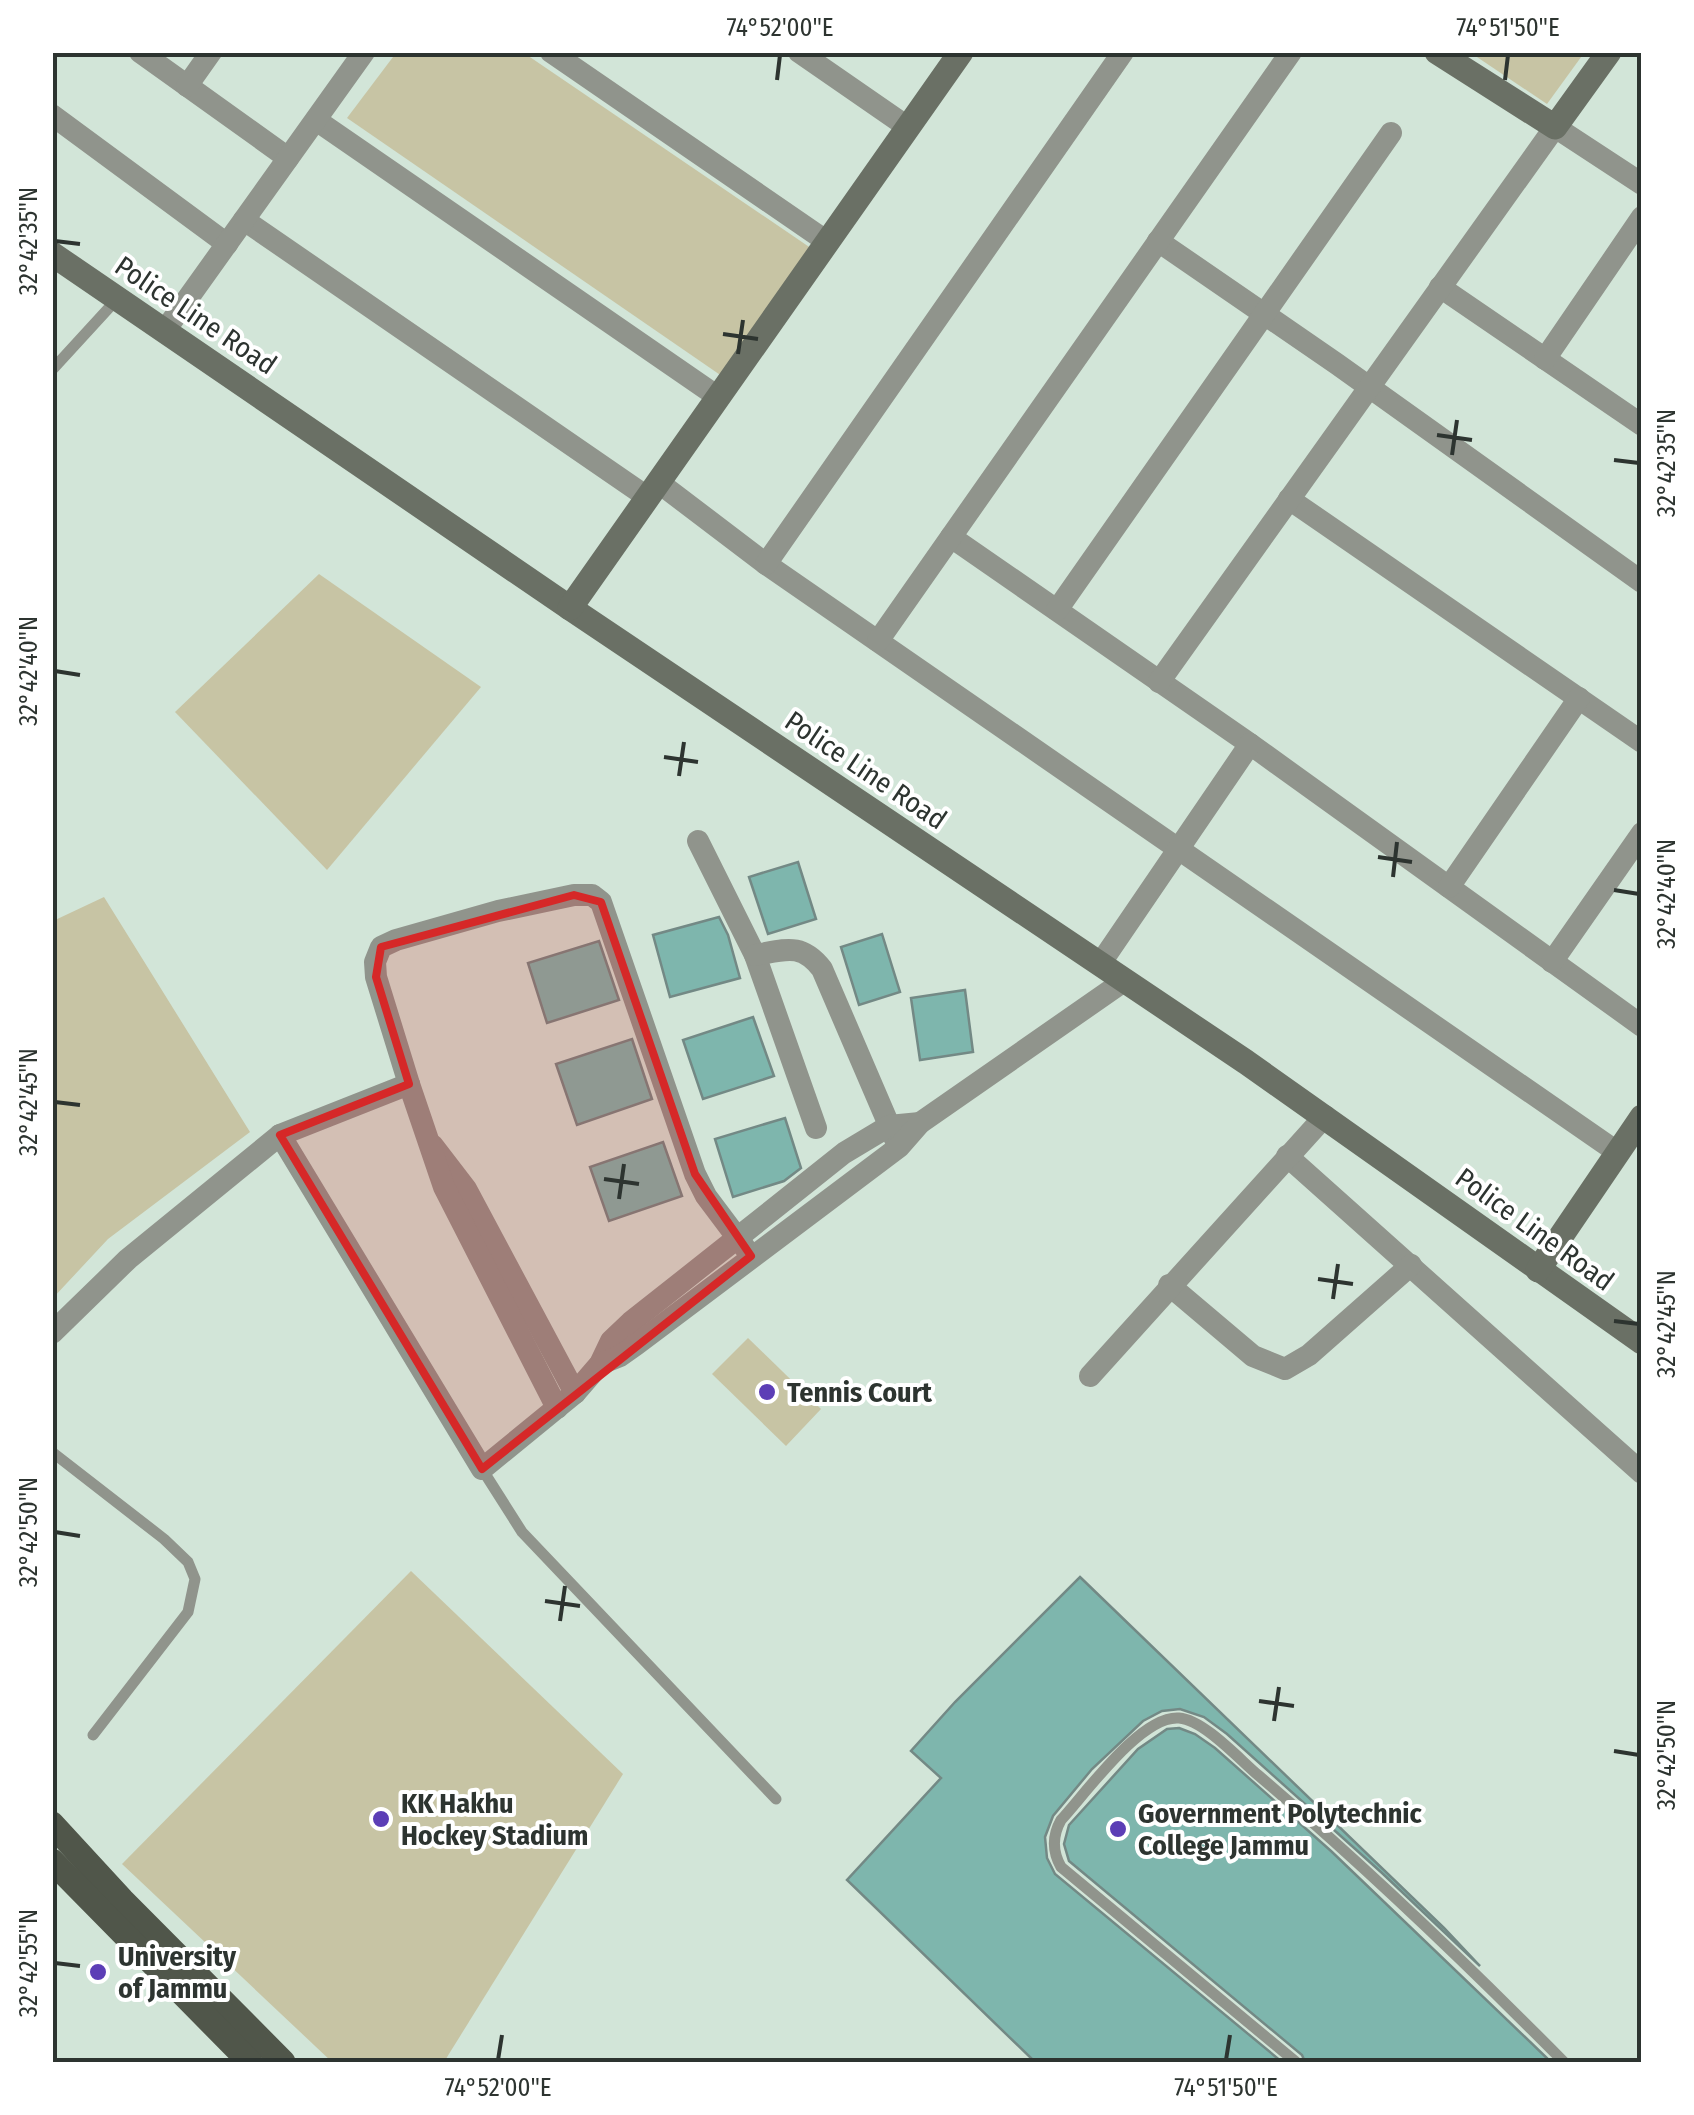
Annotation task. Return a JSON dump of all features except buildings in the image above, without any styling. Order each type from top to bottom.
[{"type":"main road","points":[[570,608],[961,52]]},
{"type":"main road","points":[[1437,52],[1555,127],[1609,52]]},
{"type":"main road","name":"Police Line Road","points":[[52,254],[1324,1116],[1538,1270],[1639,1335]]},
{"type":"main road","points":[[1538,1270],[1642,1117]]},
{"type":"main road","points":[[52,1824],[284,2062]]},
{"type":"main road","points":[[52,1861],[250,2062]]},
{"type":"street","points":[[140,52],[288,158]]},
{"type":"street","points":[[187,86],[210,52]]},
{"type":"street","points":[[166,329],[364,52]]},
{"type":"street","points":[[551,52],[826,241]]},
{"type":"street","points":[[799,52],[906,126]]},
{"type":"street","points":[[766,564],[1124,52]]},
{"type":"street","points":[[878,641],[1291,52]]},
{"type":"street","points":[[52,114],[228,244]]},
{"type":"street","points":[[316,120],[718,396]]},
{"type":"street","points":[[1158,682],[1555,127],[1642,184]]},
{"type":"street","points":[[1057,610],[1391,133]]},
{"type":"street","points":[[1545,359],[1642,218]]},
{"type":"street","points":[[244,220],[766,564],[1617,1152]]},
{"type":"street","points":[[1158,242],[1642,582]]},
{"type":"street","points":[[1440,287],[1642,425]]},
{"type":"street","points":[[1289,500],[1642,742]]},
{"type":"street","points":[[951,537],[1250,744],[1642,1026]]},
{"type":"street","points":[[1449,887],[1579,698]]},
{"type":"street","points":[[1100,964],[1250,744]]},
{"type":"street","points":[[1552,962],[1642,833]]},
{"type":"street","points":[[698,842],[755,956],[816,1128]]},
{"type":"street","points":[[566,1401],[444,1187],[376,977],[375,962],[381,947],[498,911],[574,895],[592,895],[601,902],[695,1174],[706,1196],[744,1247]]},
{"type":"street","points":[[755,956],[794,950],[814,959],[822,969],[894,1137]]},
{"type":"street","points":[[280,1135],[482,1468],[566,1401],[600,1364],[620,1356],[744,1247],[894,1137],[920,1123],[1124,981]]},
{"type":"street","points":[[52,1333],[128,1259],[280,1135],[409,1084]]},
{"type":"street","points":[[1090,1376],[1324,1116]]},
{"type":"street","points":[[1287,1156],[1642,1473]]},
{"type":"street","points":[[1169,1285],[1253,1356],[1285,1369],[1309,1355],[1410,1264]]},
{"type":"lane","points":[[52,370],[118,298]]},
{"type":"lane","points":[[52,1452],[164,1539],[188,1562],[195,1578],[188,1612],[93,1735]]},
{"type":"lane","points":[[482,1468],[522,1532],[776,1799]]},
{"type":"lane","points":[[1296,2062],[1057,1860],[1054,1836],[1061,1820],[1134,1739],[1162,1720],[1179,1718],[1205,1730],[1315,1824],[1488,1985],[1564,2062]]},
{"type":"highlighted area","points":[[574,895],[601,902],[695,1174],[751,1256],[482,1469],[280,1135],[409,1084],[376,977],[381,947]]},
{"type":"shaded area","points":[[1584,52],[1547,104],[1471,53]]},
{"type":"shaded area","points":[[396,53],[524,53],[821,255],[729,381],[347,118]]},
{"type":"shaded area","points":[[319,574],[481,687],[327,870],[175,712]]},
{"type":"shaded area","points":[[104,897],[250,1132],[108,1239],[53,1298],[53,921]]},
{"type":"shaded area","name":"Tennis Court","points":[[748,1338],[821,1409],[786,1446],[712,1374]]},
{"type":"shaded area","name":"KK Hakhu Hockey Stadium","points":[[411,1571],[623,1774],[444,2062],[332,2062],[122,1864]]},
{"type":"place","name":"Tennis Court","points":[[767,1392]]},
{"type":"place","name":"KK Hakhu Hockey Stadium","points":[[381,1819]]},
{"type":"place","name":"Government Polytechnic College Jammu","points":[[1118,1829]]},
{"type":"place","name":"University of Jammu","points":[[98,1972]]}]
